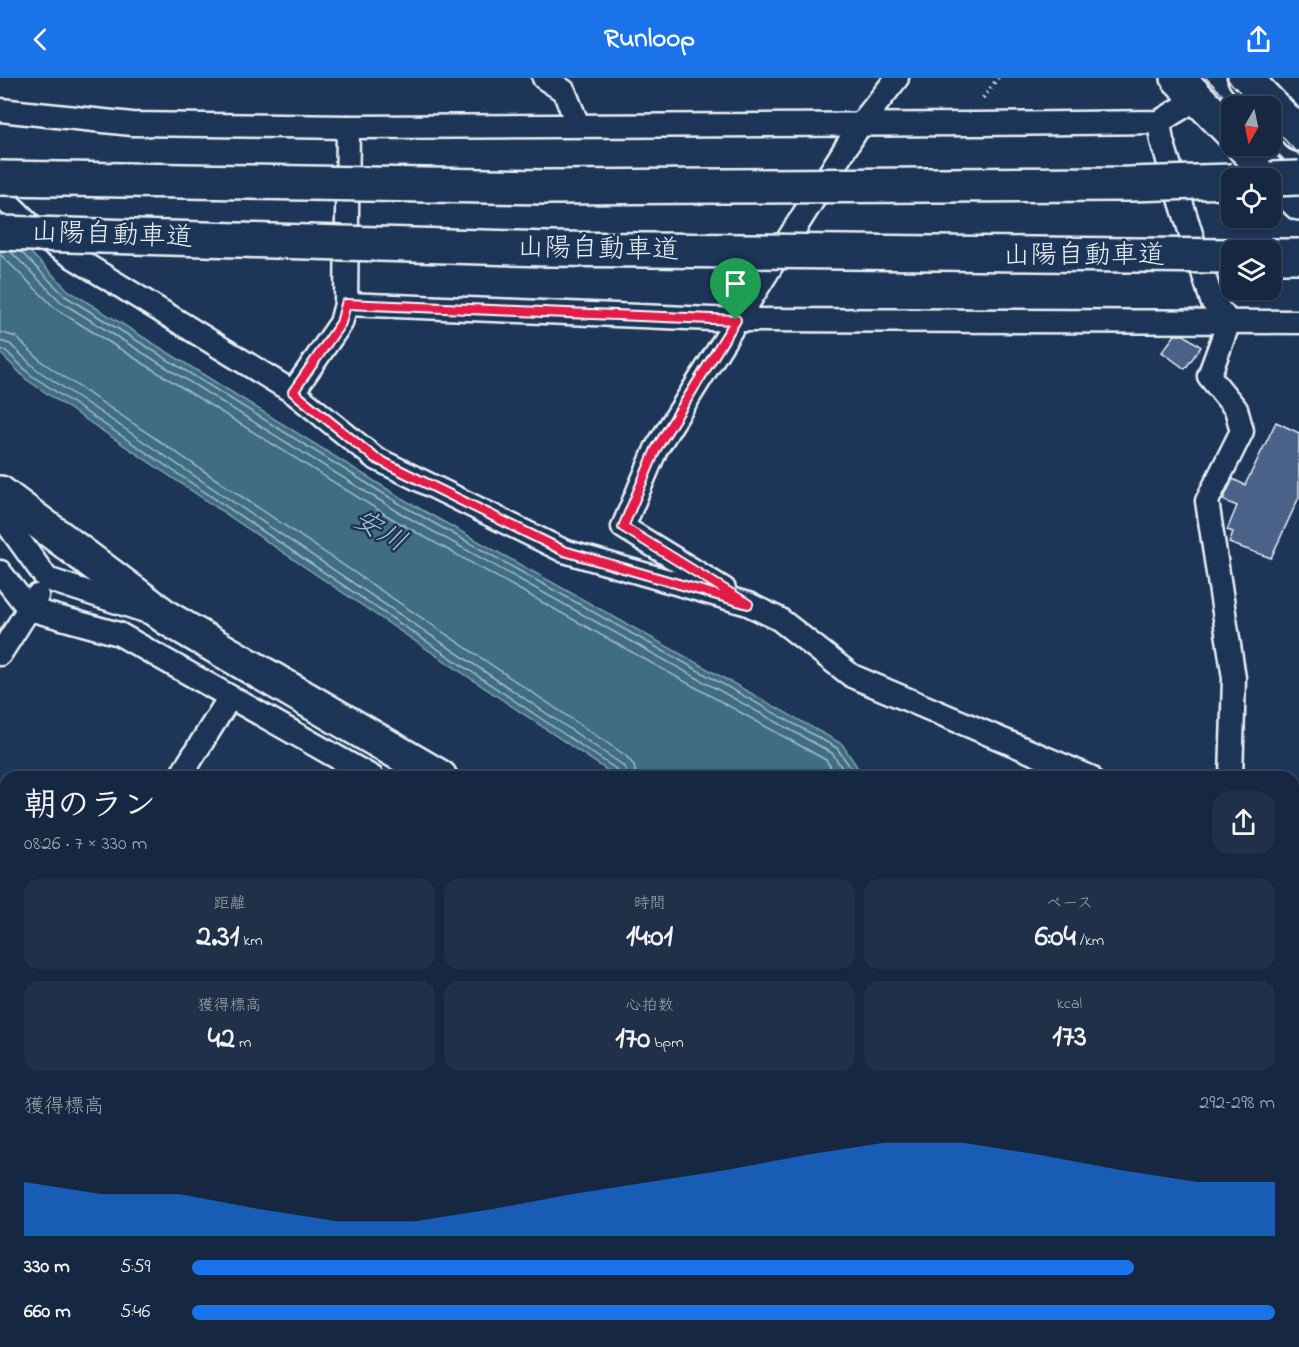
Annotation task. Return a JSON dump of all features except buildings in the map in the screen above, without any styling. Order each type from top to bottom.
[{"type":"main road","points":[[1245,78],[1299,134]]},
{"type":"main road","points":[[1188,88],[1221,122]]},
{"type":"main road","points":[[1254,156],[1299,203]]},
{"type":"main road","name":"山陽自動車道","points":[[0,178],[545,188],[1221,181]]},
{"type":"main road","points":[[1281,179],[1299,178]]},
{"type":"main road","name":"山陽自動車道","points":[[0,233],[548,249],[1221,256]]},
{"type":"main road","points":[[1281,256],[1299,256]]},
{"type":"main road","points":[[0,493],[167,618],[430,771]]},
{"type":"street","points":[[544,78],[564,91],[578,125]]},
{"type":"street","points":[[897,78],[860,125],[656,449],[623,527],[748,604],[779,619],[852,676],[1075,771]]},
{"type":"street","points":[[1188,88],[1160,122],[1162,141],[1212,302],[1229,322]]},
{"type":"street","points":[[0,110],[132,124],[348,127],[1160,122]]},
{"type":"street","points":[[293,392],[341,323],[346,304],[348,127]]},
{"type":"street","points":[[0,195],[47,241],[293,392],[375,458],[564,551],[748,604]]},
{"type":"street","points":[[346,304],[736,320],[1299,322]]},
{"type":"street","points":[[1229,322],[1209,376],[1236,409],[1242,430],[1207,501],[1234,678],[1231,771]]},
{"type":"street","points":[[0,514],[47,579],[167,618]]},
{"type":"street","points":[[0,572],[28,609],[119,634],[361,771]]},
{"type":"street","points":[[0,654],[47,579]]},
{"type":"street","points":[[184,771],[230,697]]},
{"type":"water","name":"安川","points":[[0,222],[69,291],[408,502],[842,744],[860,771],[608,771],[27,380],[0,353]]},
{"type":"tram line","points":[[1206,78],[1224,96]]},
{"type":"tram line","points":[[1226,78],[1243,96]]},
{"type":"tram line","points":[[1281,136],[1299,155]]},
{"type":"tram line","points":[[1280,156],[1299,176]]},
{"type":"route","points":[[346,304],[736,320],[656,449],[623,527],[748,604],[564,551],[375,458],[293,392],[341,323],[346,304]]}]
